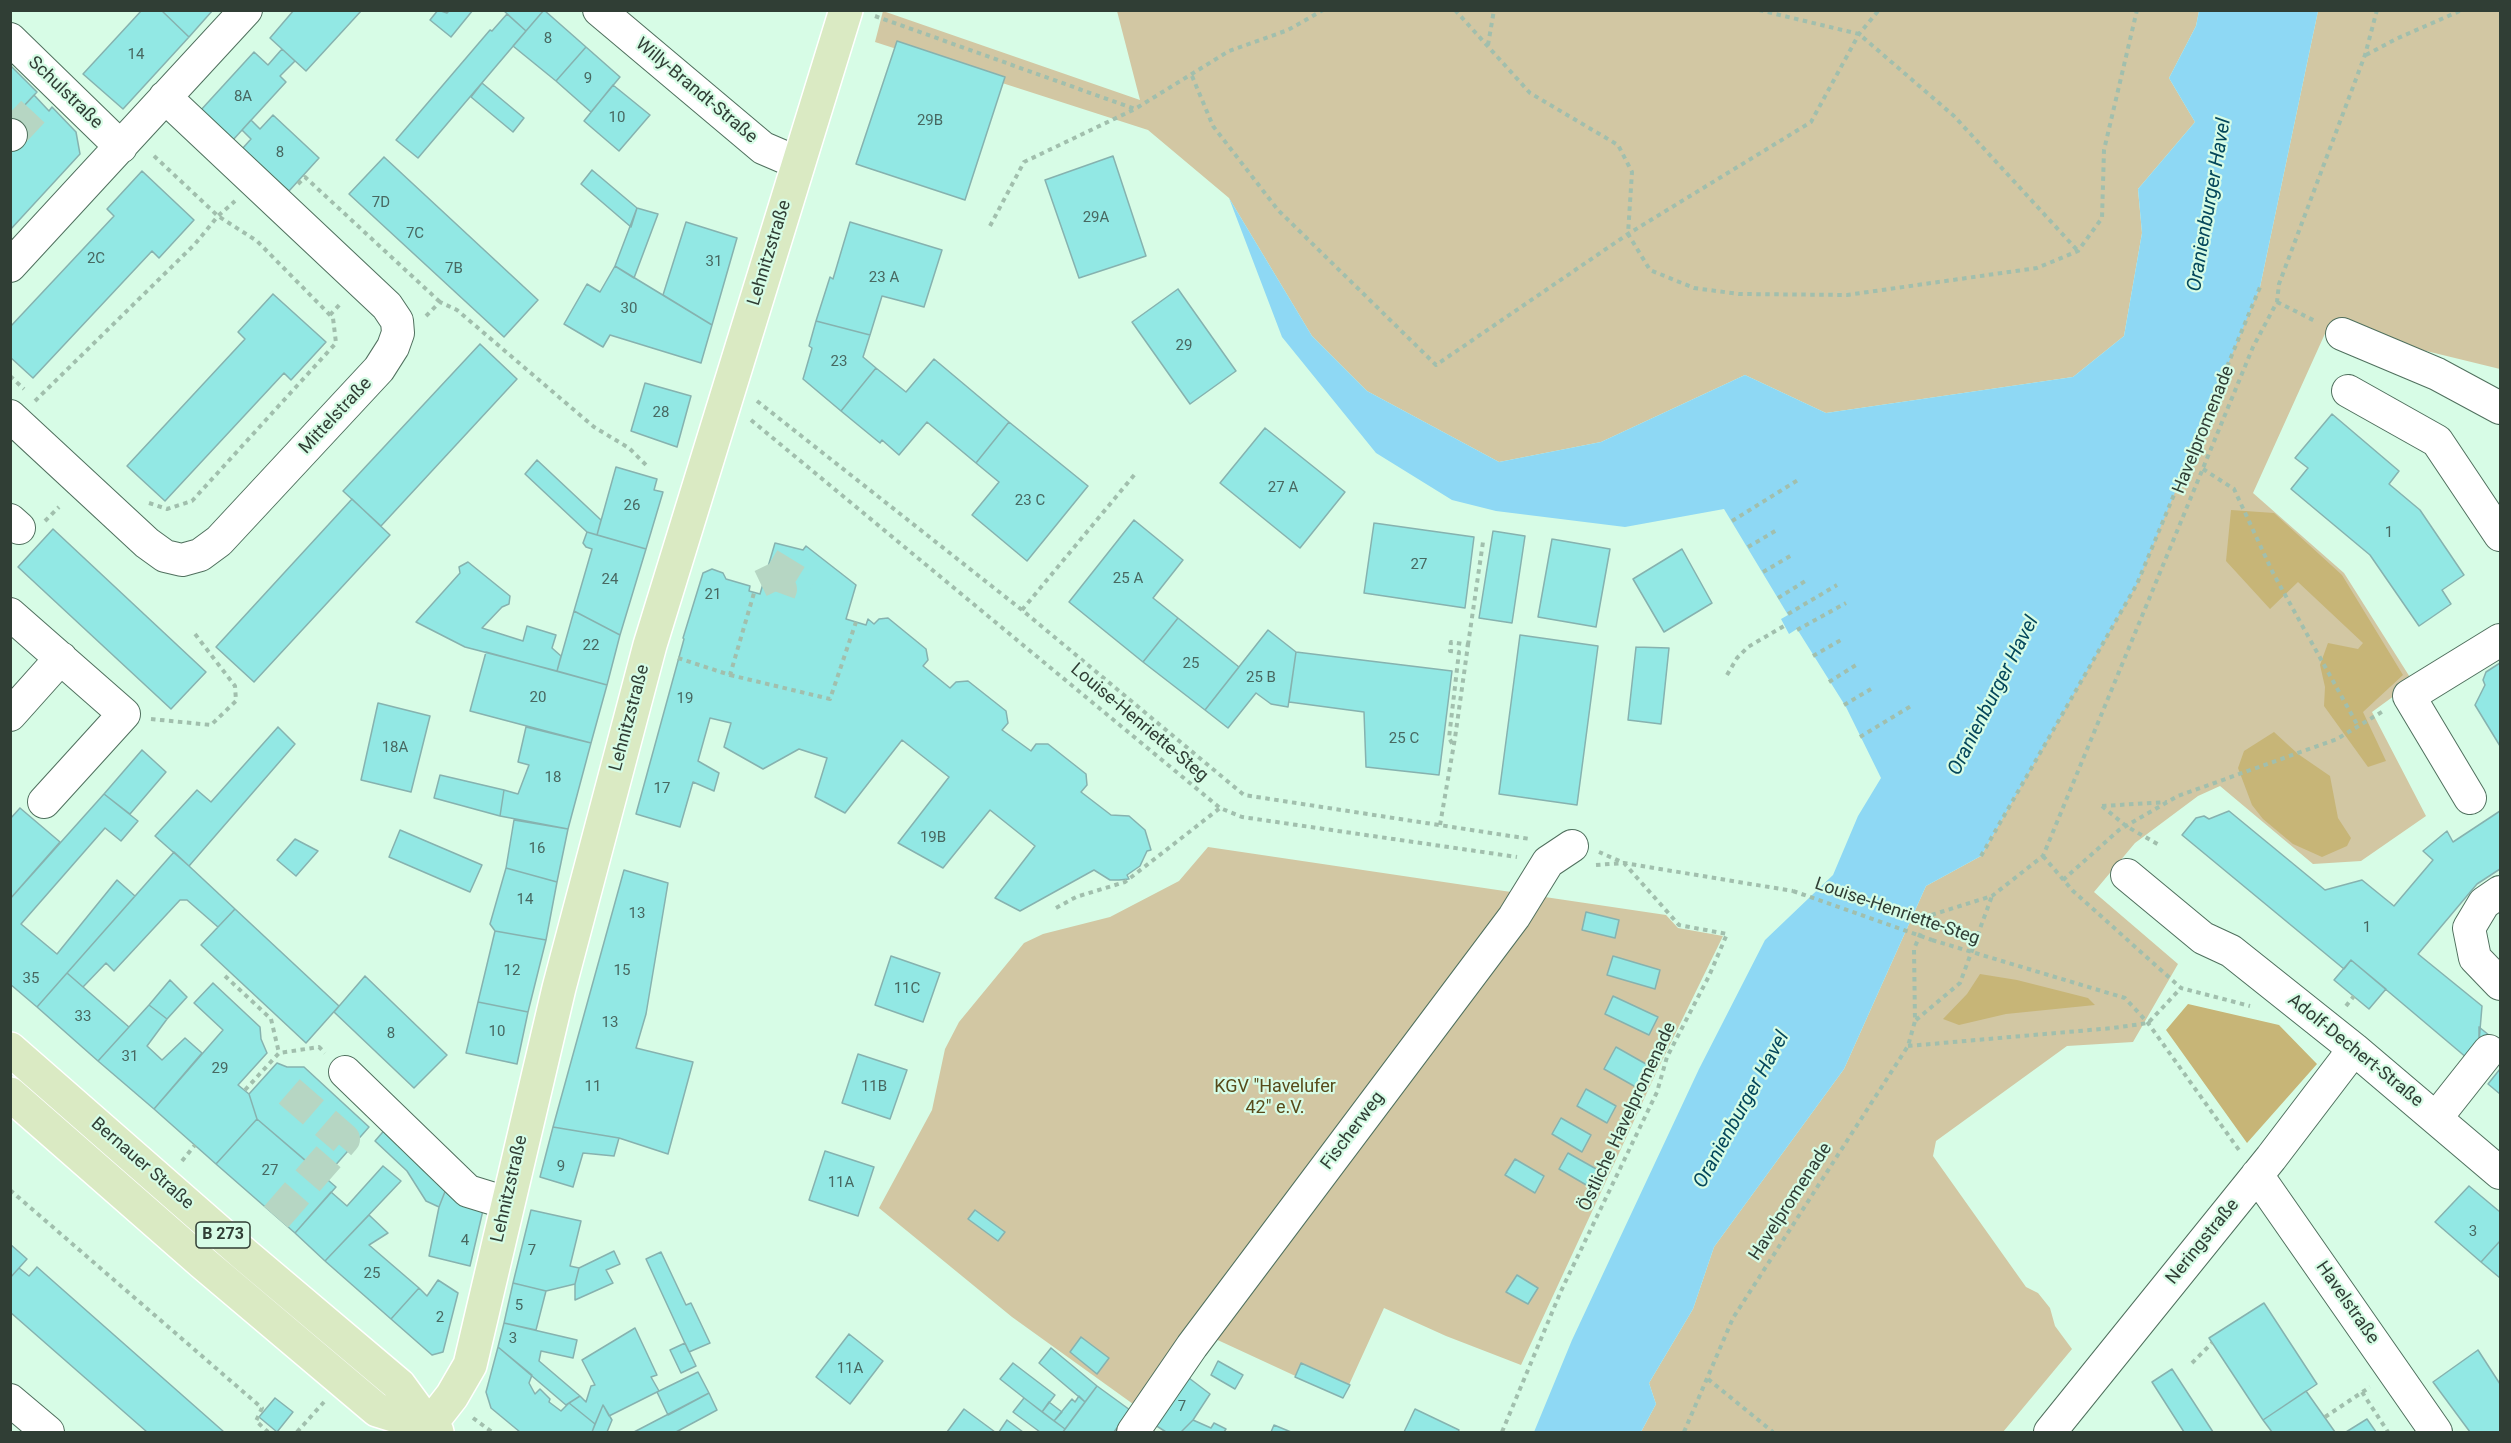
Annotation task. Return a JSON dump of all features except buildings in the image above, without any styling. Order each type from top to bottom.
[{"type":"main road","name":"Lehnitzstraße","points":[[430,1430],[470,1365],[559,988],[650,645],[798,163],[859,12]]},
{"type":"main road","name":"Bernauer Straße","points":[[10,1049],[244,1254],[399,1385],[430,1430]]},
{"type":"main road","name":"Bernauer Straße","points":[[10,1094],[377,1410],[430,1430]]},
{"type":"street","points":[[10,266],[246,10]]},
{"type":"street","name":"Willy-Brandt-Straße","points":[[605,12],[763,148],[798,163]]},
{"type":"street","name":"Schulstraße","points":[[10,39],[49,95],[126,141]]},
{"type":"street","points":[[165,97],[387,306],[397,321],[398,333]]},
{"type":"street","name":"Mittelstraße","points":[[23,419],[147,543],[165,556],[182,560],[200,555],[219,541],[379,369],[398,333]]},
{"type":"street","points":[[2342,334],[2437,374],[2500,408]]},
{"type":"street","points":[[2348,391],[2437,441],[2500,535]]},
{"type":"street","points":[[10,614],[124,714],[44,802]]},
{"type":"street","points":[[2470,798],[2409,696],[2500,640]]},
{"type":"street","points":[[10,715],[61,658]]},
{"type":"street","name":"Fischerweg","points":[[1133,1432],[1192,1346],[1514,916],[1571,857]]},
{"type":"street","name":"Adolf-Dechert-Straße","points":[[2127,875],[2203,938],[2231,951],[2354,1049],[2500,1173]]},
{"type":"street","points":[[2500,892],[2484,903],[2469,928],[2475,958],[2500,984]]},
{"type":"street","points":[[2436,1118],[2496,1043]]},
{"type":"street","name":"Neringstraße","points":[[2050,1432],[2251,1166],[2354,1049]]},
{"type":"street","points":[[345,1072],[468,1191],[507,1203]]},
{"type":"street","name":"Havelstraße","points":[[2251,1166],[2436,1432]]},
{"type":"street","points":[[10,1400],[48,1432]]},
{"type":"path","points":[[990,226],[1024,162],[1135,109],[1192,76],[1229,51],[1288,30],[1323,10]]},
{"type":"path","points":[[1455,10],[1530,93],[1618,145],[1632,172],[1628,234],[1650,270],[1694,288],[1739,294],[1847,295],[2037,268],[2078,251],[2102,218],[2104,150],[2138,10]]},
{"type":"path","points":[[1488,46],[1494,10]]},
{"type":"path","points":[[1760,10],[1859,34],[1954,116],[2078,251]]},
{"type":"path","points":[[1192,76],[1213,126],[1278,210],[1436,365],[1628,234],[1811,122],[1859,34],[1879,10]]},
{"type":"path","name":"Havelpromenade","points":[[2043,856],[2253,347],[2277,302],[2279,284],[2366,55],[2377,10]]},
{"type":"path","points":[[2366,55],[2427,24],[2462,10]]},
{"type":"path","points":[[859,12],[1135,109]]},
{"type":"path","points":[[126,141],[218,216],[257,241],[333,318],[336,343],[192,501],[167,509],[147,502]]},
{"type":"path","points":[[23,419],[195,244],[218,216],[255,182]]},
{"type":"path","points":[[1981,856],[2137,584],[2260,287]]},
{"type":"path","points":[[398,333],[420,323],[440,302],[457,310],[594,427],[629,448],[647,466]]},
{"type":"path","points":[[2277,302],[2342,334]]},
{"type":"path","name":"Louise-Henriette-Steg","points":[[728,389],[1022,610],[1244,795],[1440,825],[1571,857],[1591,848],[1624,863]]},
{"type":"path","name":"Louise-Henriette-Steg","points":[[728,389],[1220,808],[1242,817],[1624,863],[1794,891],[1932,940],[2126,998],[2148,1023],[2251,1166]]},
{"type":"path","points":[[2203,469],[2234,489],[2273,573],[2358,726]]},
{"type":"path","points":[[1022,610],[1135,474]]},
{"type":"path","points":[[1732,521],[1798,480]]},
{"type":"path","points":[[1748,547],[1777,530]]},
{"type":"path","points":[[1440,825],[1483,542]]},
{"type":"path","points":[[1763,572],[1792,555]]},
{"type":"path","points":[[1778,598],[1807,580]]},
{"type":"path","points":[[1788,614],[1837,585]]},
{"type":"path","points":[[730,675],[754,593]]},
{"type":"path","points":[[1797,630],[1846,603]]},
{"type":"path","points":[[679,658],[730,675],[830,699],[856,622]]},
{"type":"path","points":[[1727,675],[1737,658],[1748,647],[1784,626]]},
{"type":"path","points":[[124,714],[169,722],[211,724],[236,701],[235,686],[195,634]]},
{"type":"path","points":[[1814,656],[1841,640]]},
{"type":"path","points":[[1453,745],[1449,738],[1459,652],[1450,651],[1451,642],[1468,645]]},
{"type":"path","points":[[1828,682],[1856,665]]},
{"type":"path","points":[[1844,705],[1870,689]]},
{"type":"path","points":[[2063,880],[2126,826],[2178,796],[2337,739],[2409,696]]},
{"type":"path","points":[[1860,737],[1911,706]]},
{"type":"path","points":[[2159,846],[2126,826],[2102,806],[2167,802]]},
{"type":"path","points":[[1056,908],[1076,897],[1125,882],[1220,808]]},
{"type":"path","points":[[1908,1046],[2148,1023],[2181,988],[2063,880],[2043,856],[1992,896],[1960,983],[1915,1021]]},
{"type":"path","name":"Östliche Havelpromenade","points":[[1502,1432],[1562,1291],[1657,1092],[1667,1057],[1709,976],[1727,934],[1679,925],[1624,863]]},
{"type":"path","name":"Havelpromenade","points":[[1684,1432],[1733,1318],[1908,1046],[1915,1021],[1914,949],[1928,916],[1992,896]]},
{"type":"path","points":[[225,976],[271,1019],[279,1053]]},
{"type":"path","points":[[2348,1005],[2354,996]]},
{"type":"path","points":[[245,1090],[279,1053],[319,1047],[345,1072]]},
{"type":"path","points":[[10,1190],[262,1408],[256,1421],[268,1432]]},
{"type":"path","points":[[2192,1363],[2212,1343]]},
{"type":"path","points":[[1708,1379],[1773,1432]]},
{"type":"path","points":[[297,1432],[342,1381]]},
{"type":"path","points":[[2325,1417],[2378,1381]]},
{"type":"path","points":[[2362,1392],[2388,1432]]},
{"type":"path","points":[[472,1417],[492,1432]]},
{"type":"green space","points":[[883,11],[1140,100],[1117,11],[2199,11],[2196,26],[2169,78],[2195,122],[2138,189],[2142,233],[2124,336],[2073,377],[1826,413],[1745,375],[1601,442],[1499,462],[1367,391],[1312,336],[1229,198],[1148,130],[875,42]]},
{"type":"green space","points":[[2318,11],[2500,11],[2500,369],[2328,327],[2253,493],[2344,573],[2413,682],[2372,712],[2426,816],[2361,861],[2313,864],[2220,786],[2198,796],[2135,843],[2094,892],[2178,964],[2133,1042],[2067,1046],[1936,1141],[1933,1156],[2026,1287],[2038,1293],[2050,1308],[2055,1326],[2072,1349],[2003,1432],[1641,1432],[1656,1404],[1649,1383],[1693,1309],[1714,1247],[1844,1069],[1926,886],[1981,856],[2069,701],[2260,287]]},
{"type":"green space","name":"KGV \"Havelufer 42\" e.V.","points":[[1208,847],[1666,915],[1678,928],[1723,936],[1657,1071],[1521,1365],[1446,1336],[1384,1308],[1343,1398],[1196,1330],[1140,1409],[1012,1317],[879,1208],[932,1110],[945,1049],[959,1022],[1024,943],[1043,934],[1110,917],[1179,881]]},
{"type":"shaded area","points":[[2231,510],[2274,513],[2342,575],[2403,675],[2363,712],[2386,761],[2368,767],[2324,706],[2325,687],[2320,665],[2328,643],[2358,649],[2363,643],[2298,582],[2270,609],[2226,561]]},
{"type":"shaded area","points":[[2274,732],[2298,754],[2330,776],[2338,818],[2351,838],[2347,846],[2322,857],[2293,844],[2263,819],[2252,805],[2238,768],[2244,751]]},
{"type":"shaded area","points":[[1980,974],[2017,980],[2088,998],[2095,1005],[2006,1014],[1959,1025],[1943,1019],[1967,994]]},
{"type":"shaded area","points":[[2188,1004],[2279,1025],[2317,1064],[2247,1143],[2166,1030]]},
{"type":"water","name":"Oranienburger Havel","points":[[2199,11],[2318,11],[2260,287],[2137,584],[1981,856],[1926,886],[1844,1069],[1714,1247],[1693,1309],[1649,1383],[1656,1404],[1641,1432],[1534,1432],[1572,1340],[1699,1069],[1765,940],[1833,875],[1858,816],[1881,778],[1846,707],[1797,629],[1789,634],[1781,619],[1788,615],[1724,509],[1625,527],[1496,511],[1452,500],[1376,453],[1282,337],[1229,198],[1312,336],[1367,391],[1499,462],[1601,442],[1745,375],[1826,413],[2073,377],[2124,336],[2142,233],[2138,189],[2195,122],[2169,78],[2196,26]]},
{"type":"tunnel","points":[[11,135],[41,103]]},
{"type":"tunnel","points":[[769,564],[810,589]]},
{"type":"tunnel","points":[[769,564],[781,589],[777,600]]},
{"type":"tunnel","points":[[276,1217],[344,1139],[283,1086]]}]
